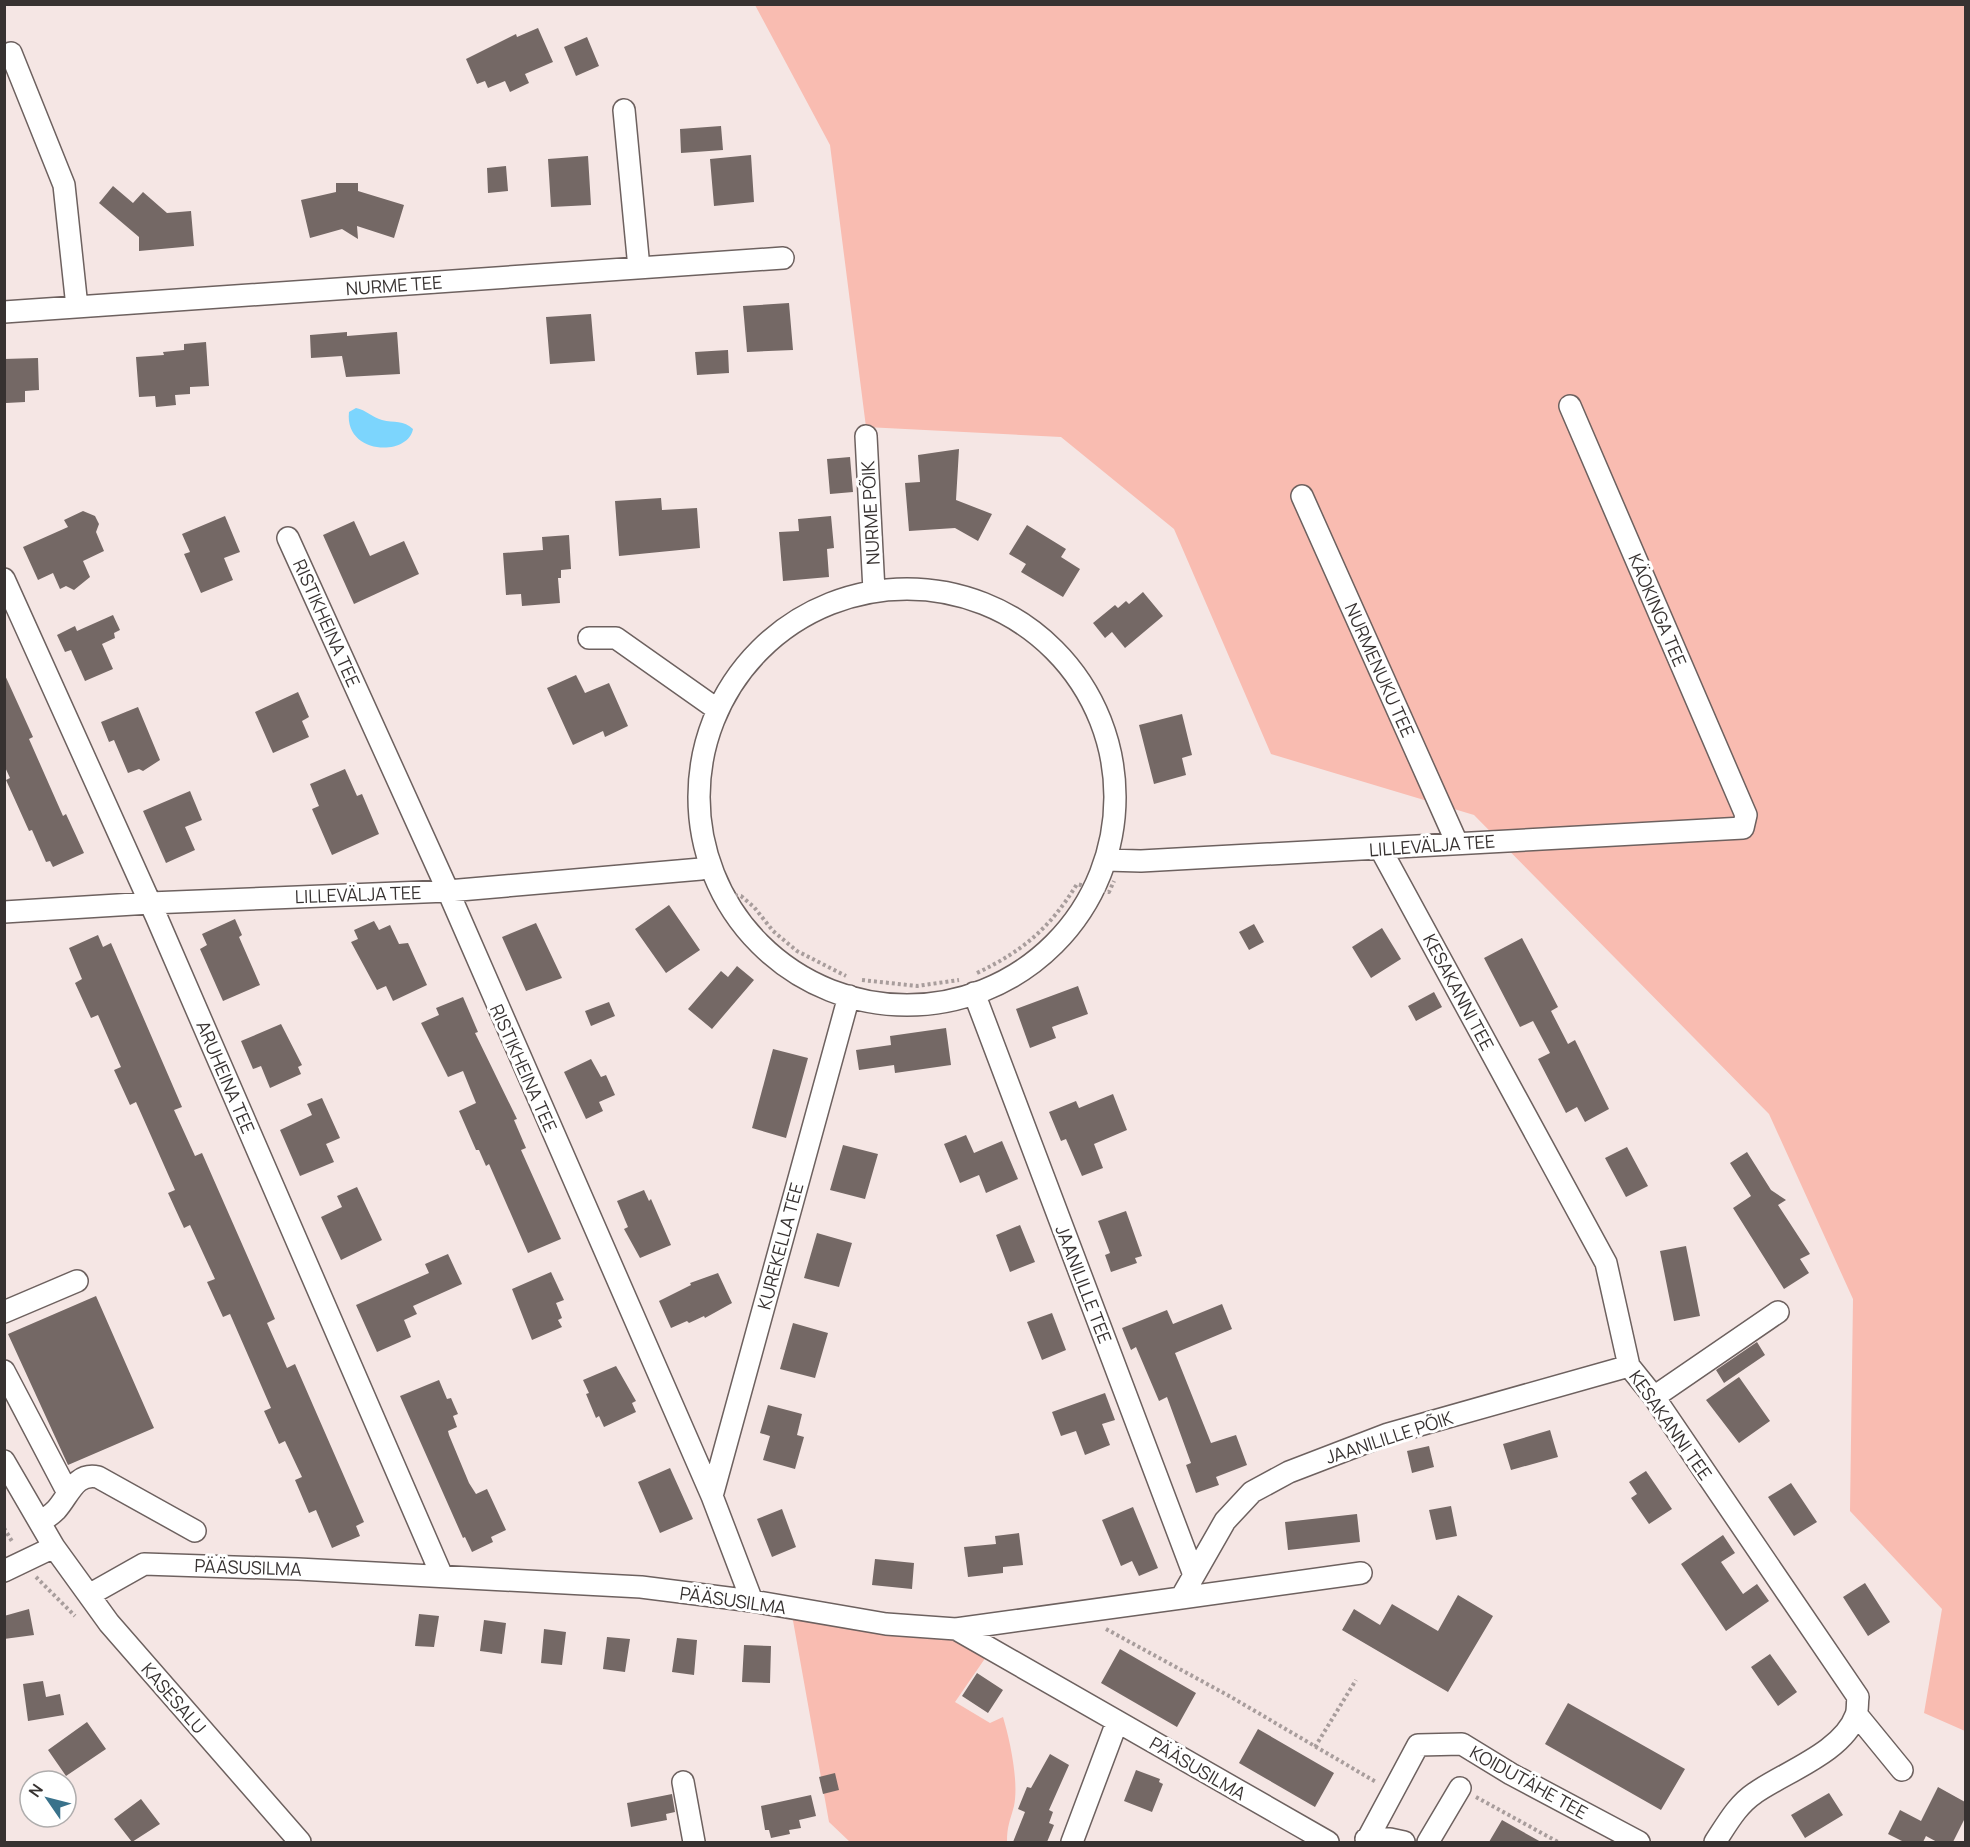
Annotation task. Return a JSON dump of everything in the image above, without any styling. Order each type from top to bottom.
[{"type":"street","points":[[11,53],[64,185],[77,307]]},
{"type":"street","points":[[624,110],[639,268]]},
{"type":"street","name":"NURME TEE","points":[[4,312],[783,258]]},
{"type":"street","name":"KÄOKINGA TEE","points":[[1570,406],[1746,815]]},
{"type":"street","name":"NURME PÕIK","points":[[866,436],[874,591]]},
{"type":"street","name":"NURMENUKU TEE","points":[[1302,496],[1457,843]]},
{"type":"street","name":"RISTIKHEINA TEE","points":[[288,538],[448,891],[712,1496],[752,1601]]},
{"type":"street","name":"ARUHEINA TEE","points":[[4,579],[150,903],[442,1576]]},
{"type":"street","points":[[913,588],[952,593],[990,605],[1024,624],[1054,649],[1080,679],[1098,714],[1110,751],[1115,790],[1113,829],[1106,860],[1095,887],[1082,909],[1053,945],[1016,974],[969,983],[943,1001],[912,1005],[880,1003],[852,984],[818,985],[781,961],[764,947],[741,922],[723,894],[710,864],[701,826],[699,786],[705,747],[718,710],[739,675],[766,644],[798,619],[835,602],[874,591],[913,588]]},
{"type":"street","points":[[589,638],[616,638],[718,710]]},
{"type":"street","name":"LILLEVÄLJA TEE","points":[[1106,860],[1141,861],[1743,828],[1746,815]]},
{"type":"street","name":"KESAKANNI TEE","points":[[1380,848],[1606,1263],[1629,1366],[1654,1397],[1858,1697],[1857,1715]]},
{"type":"street","name":"LILLEVÄLJA TEE","points":[[4,912],[150,903],[448,891],[701,869],[710,864]]},
{"type":"street","name":"JAANILILLE TEE","points":[[969,983],[1194,1575]]},
{"type":"street","name":"KUREKELLA TEE","points":[[712,1496],[852,984]]},
{"type":"street","points":[[4,1312],[77,1281]]},
{"type":"street","points":[[1654,1397],[1778,1312]]},
{"type":"street","name":"JAANILILLE PÕIK","points":[[1181,1598],[1225,1521],[1252,1492],[1289,1472],[1388,1434],[1629,1366]]},
{"type":"street","points":[[4,1371],[68,1493]]},
{"type":"street","name":"KASESALU","points":[[4,1461],[54,1547],[109,1623],[300,1842]]},
{"type":"street","points":[[40,1522],[56,1510],[81,1478],[89,1475],[195,1531]]},
{"type":"street","points":[[4,1571],[54,1547]]},
{"type":"street","name":"PÄÄSUSILMA","points":[[89,1595],[144,1564],[641,1587],[752,1601],[886,1624],[956,1629],[1328,1842]]},
{"type":"street","points":[[956,1629],[1361,1573]]},
{"type":"street","points":[[1715,1842],[1735,1810],[1754,1793],[1828,1749],[1847,1730],[1857,1715],[1902,1770]]},
{"type":"street","points":[[1072,1842],[1117,1722]]},
{"type":"street","name":"KOIDUTÄHE TEE","points":[[1366,1841],[1418,1745],[1462,1744],[1511,1774],[1639,1842]]},
{"type":"street","points":[[682,1782],[694,1842]]},
{"type":"street","points":[[1428,1842],[1460,1788]]},
{"type":"street","points":[[1366,1841],[1390,1839],[1404,1842]]},
{"type":"path","points":[[723,894],[741,896],[754,907],[773,931],[797,951],[852,984],[917,986],[969,983],[1026,946],[1060,912],[1077,884],[1109,892],[1113,882],[1120,877]]},
{"type":"path","points":[[1096,1624],[1393,1791]]},
{"type":"path","points":[[1315,1747],[1356,1680]]},
{"type":"path","points":[[1460,1788],[1558,1842]]},
{"type":"shaded area","points":[[755,5],[1965,5],[1965,1731],[1924,1713],[1942,1609],[1850,1511],[1853,1299],[1769,1114],[1474,815],[1271,754],[1174,529],[1061,437],[866,427],[830,145]]},
{"type":"shaded area","points":[[792,1615],[885,1627],[956,1641],[986,1657],[955,1702],[990,1723],[1003,1717],[1015,1773],[1014,1806],[1007,1842],[850,1842],[829,1822]]},
{"type":"water","points":[[356,408],[378,419],[410,426],[413,429],[409,438],[389,447],[366,444],[356,437],[350,426],[349,412]]},
{"type":"building","points":[[538,28],[553,62],[525,74],[529,83],[510,92],[505,81],[488,88],[485,81],[477,84],[466,59],[516,34],[517,37]]},
{"type":"building","points":[[587,37],[599,66],[576,76],[564,47]]},
{"type":"building","points":[[721,126],[723,150],[681,153],[680,129]]},
{"type":"building","points":[[751,155],[754,202],[714,206],[710,159]]},
{"type":"building","points":[[588,156],[591,205],[551,207],[548,159]]},
{"type":"building","points":[[506,166],[508,191],[488,193],[487,168]]},
{"type":"building","points":[[336,183],[358,183],[358,191],[404,205],[394,238],[357,226],[358,239],[342,229],[310,238],[301,200],[336,192]]},
{"type":"building","points":[[113,186],[133,203],[143,192],[167,213],[191,211],[194,246],[139,251],[139,237],[99,203]]},
{"type":"building","points":[[789,303],[793,350],[747,352],[743,306]]},
{"type":"building","points":[[591,314],[595,361],[550,364],[546,317]]},
{"type":"building","points":[[347,332],[347,336],[397,332],[400,374],[346,377],[342,356],[311,358],[310,335]]},
{"type":"building","points":[[206,342],[209,386],[190,387],[190,394],[175,395],[176,405],[156,407],[155,396],[139,397],[136,357],[164,355],[163,352],[184,350],[184,344]]},
{"type":"building","points":[[728,350],[729,373],[697,375],[695,352]]},
{"type":"building","points":[[38,358],[39,390],[25,391],[25,402],[6,403],[4,359]]},
{"type":"building","points":[[959,449],[956,500],[992,514],[978,541],[955,528],[909,531],[905,483],[920,482],[918,455]]},
{"type":"building","points":[[850,457],[853,492],[830,494],[827,459]]},
{"type":"building","points":[[661,498],[662,510],[697,508],[700,548],[619,556],[615,501]]},
{"type":"building","points":[[83,511],[95,516],[99,524],[96,532],[104,551],[83,561],[90,577],[74,590],[66,586],[60,589],[53,573],[38,580],[23,547],[68,527],[64,520]]},
{"type":"building","points":[[225,516],[240,552],[224,558],[233,580],[201,593],[184,554],[190,552],[182,534]]},
{"type":"building","points":[[831,516],[834,548],[827,549],[829,577],[783,581],[779,532],[799,531],[798,519]]},
{"type":"building","points":[[354,521],[370,556],[404,541],[419,574],[354,604],[323,535]]},
{"type":"building","points":[[1027,525],[1066,549],[1061,557],[1080,569],[1063,597],[1021,572],[1026,564],[1009,554]]},
{"type":"building","points":[[569,535],[571,569],[561,570],[561,578],[558,578],[560,603],[522,606],[521,594],[506,595],[503,553],[543,550],[542,537]]},
{"type":"building","points":[[1143,592],[1163,616],[1125,648],[1112,632],[1105,638],[1093,623],[1115,605],[1118,608],[1126,601],[1129,604]]},
{"type":"building","points":[[113,615],[120,630],[114,633],[115,638],[102,644],[113,669],[85,681],[71,650],[65,652],[57,635],[75,626],[77,631]]},
{"type":"building","points":[[4,673],[33,737],[29,739],[63,816],[66,814],[84,853],[53,867],[50,861],[46,862],[32,830],[29,831],[6,780],[10,778],[4,765]]},
{"type":"building","points":[[576,675],[585,693],[609,683],[628,726],[605,737],[603,731],[573,745],[547,688]]},
{"type":"building","points":[[298,692],[309,717],[302,721],[309,737],[273,753],[255,712]]},
{"type":"building","points":[[138,707],[160,760],[143,771],[139,769],[128,773],[114,740],[109,742],[101,722]]},
{"type":"building","points":[[1182,714],[1192,755],[1182,758],[1186,775],[1154,784],[1139,725]]},
{"type":"building","points":[[345,769],[357,796],[362,794],[379,834],[332,855],[312,809],[319,806],[310,784]]},
{"type":"building","points":[[190,791],[202,820],[185,827],[195,850],[166,863],[143,811]]},
{"type":"building","points":[[669,905],[700,950],[666,973],[635,929]]},
{"type":"building","points":[[235,919],[242,935],[239,937],[260,985],[223,1001],[200,949],[207,945],[202,934]]},
{"type":"building","points":[[374,921],[379,930],[390,925],[399,944],[408,943],[427,985],[393,1001],[386,986],[377,990],[351,942],[358,939],[354,930]]},
{"type":"building","points":[[536,923],[562,978],[526,991],[502,937]]},
{"type":"building","points":[[1254,924],[1264,942],[1249,950],[1239,932]]},
{"type":"building","points":[[1382,928],[1401,959],[1371,978],[1352,947]]},
{"type":"building","points":[[98,935],[103,947],[111,943],[182,1107],[174,1110],[195,1156],[202,1153],[275,1319],[267,1323],[287,1368],[295,1364],[364,1522],[356,1526],[360,1536],[332,1548],[316,1510],[309,1513],[295,1480],[302,1477],[285,1441],[279,1444],[264,1411],[271,1408],[230,1314],[223,1317],[207,1282],[215,1279],[190,1225],[184,1228],[168,1193],[175,1190],[136,1102],[130,1105],[114,1070],[121,1067],[98,1015],[91,1018],[75,983],[82,979],[69,948]]},
{"type":"building","points":[[1522,938],[1558,1007],[1551,1011],[1568,1044],[1575,1040],[1609,1109],[1585,1122],[1577,1107],[1566,1113],[1538,1059],[1550,1053],[1533,1021],[1520,1027],[1484,958]]},
{"type":"building","points":[[737,966],[754,980],[712,1029],[688,1009],[721,971],[728,977]]},
{"type":"building","points":[[1078,986],[1088,1014],[1052,1027],[1056,1038],[1030,1048],[1016,1009]]},
{"type":"building","points":[[1434,992],[1442,1007],[1416,1021],[1408,1006]]},
{"type":"building","points":[[463,997],[478,1032],[475,1033],[517,1119],[514,1120],[526,1148],[521,1150],[561,1239],[528,1253],[489,1164],[486,1166],[479,1150],[476,1150],[459,1111],[476,1103],[463,1071],[448,1077],[421,1023],[439,1015],[436,1008]]},
{"type":"building","points":[[609,1002],[615,1016],[591,1026],[585,1011]]},
{"type":"building","points":[[281,1024],[302,1065],[298,1067],[301,1074],[270,1088],[261,1066],[253,1069],[241,1041]]},
{"type":"building","points":[[946,1028],[951,1065],[895,1073],[894,1065],[859,1070],[856,1050],[891,1045],[890,1036]]},
{"type":"building","points":[[773,1049],[808,1058],[786,1138],[752,1128]]},
{"type":"building","points":[[591,1059],[601,1077],[606,1075],[615,1095],[599,1102],[603,1111],[586,1119],[564,1072]]},
{"type":"building","points":[[1113,1094],[1127,1130],[1094,1144],[1103,1168],[1082,1176],[1066,1139],[1061,1141],[1049,1112],[1076,1101],[1079,1108]]},
{"type":"building","points":[[322,1098],[340,1138],[326,1144],[334,1162],[300,1176],[280,1130],[312,1115],[307,1104]]},
{"type":"building","points":[[966,1135],[974,1153],[1002,1141],[1018,1179],[986,1193],[979,1175],[960,1183],[944,1144]]},
{"type":"building","points":[[843,1145],[878,1154],[865,1199],[830,1190]]},
{"type":"building","points":[[1627,1147],[1648,1186],[1626,1197],[1605,1158]]},
{"type":"building","points":[[1747,1152],[1771,1190],[1786,1200],[1778,1205],[1810,1254],[1800,1259],[1809,1273],[1784,1289],[1733,1208],[1751,1196],[1730,1163]]},
{"type":"building","points":[[357,1187],[382,1240],[341,1260],[321,1217],[342,1207],[337,1196]]},
{"type":"building","points":[[644,1190],[649,1201],[651,1199],[671,1245],[640,1258],[624,1229],[628,1227],[617,1201]]},
{"type":"building","points":[[1126,1211],[1142,1256],[1135,1258],[1137,1263],[1111,1272],[1105,1255],[1110,1253],[1098,1221]]},
{"type":"building","points":[[1020,1225],[1035,1262],[1010,1272],[996,1235]]},
{"type":"building","points":[[817,1233],[852,1243],[839,1287],[804,1278]]},
{"type":"building","points":[[1686,1246],[1700,1316],[1674,1321],[1660,1251]]},
{"type":"building","points":[[448,1254],[462,1284],[413,1306],[417,1314],[404,1320],[411,1337],[377,1352],[356,1305],[429,1273],[425,1264]]},
{"type":"building","points":[[551,1272],[564,1300],[556,1303],[562,1318],[558,1320],[562,1327],[532,1340],[512,1289]]},
{"type":"building","points":[[718,1273],[732,1303],[705,1318],[704,1316],[689,1323],[687,1321],[671,1328],[659,1301],[691,1285],[690,1283]]},
{"type":"building","points":[[96,1296],[154,1428],[68,1465],[8,1334]]},
{"type":"building","points":[[1222,1304],[1232,1329],[1175,1353],[1211,1443],[1236,1435],[1247,1465],[1216,1477],[1219,1485],[1196,1493],[1186,1465],[1191,1463],[1167,1397],[1159,1401],[1136,1347],[1131,1350],[1122,1328],[1167,1310],[1173,1324]]},
{"type":"building","points":[[1052,1313],[1066,1350],[1042,1360],[1027,1322]]},
{"type":"building","points":[[793,1323],[828,1333],[815,1378],[780,1369]]},
{"type":"building","points":[[1757,1342],[1765,1355],[1724,1383],[1716,1370]]},
{"type":"building","points":[[616,1366],[636,1401],[632,1403],[636,1412],[604,1427],[599,1416],[596,1418],[583,1380]]},
{"type":"building","points":[[1739,1377],[1770,1421],[1739,1443],[1706,1400]]},
{"type":"building","points":[[439,1380],[447,1399],[451,1398],[458,1414],[453,1416],[457,1427],[448,1431],[469,1483],[476,1494],[487,1489],[506,1530],[491,1537],[493,1542],[472,1552],[465,1537],[463,1538],[400,1396]]},
{"type":"building","points":[[1105,1393],[1115,1420],[1102,1424],[1110,1445],[1085,1455],[1076,1431],[1061,1436],[1052,1412]]},
{"type":"building","points":[[768,1405],[802,1414],[797,1435],[804,1437],[795,1469],[763,1460],[770,1436],[760,1433]]},
{"type":"building","points":[[1550,1430],[1558,1457],[1511,1470],[1503,1444]]},
{"type":"building","points":[[1429,1446],[1434,1467],[1412,1473],[1407,1451]]},
{"type":"building","points":[[670,1468],[693,1519],[660,1533],[638,1482]]},
{"type":"building","points":[[1646,1471],[1672,1509],[1649,1524],[1631,1498],[1637,1494],[1629,1482]]},
{"type":"building","points":[[1791,1483],[1817,1522],[1794,1536],[1768,1497]]},
{"type":"building","points":[[1451,1506],[1457,1536],[1436,1540],[1429,1510]]},
{"type":"building","points":[[1133,1507],[1158,1568],[1139,1576],[1132,1561],[1121,1566],[1102,1520]]},
{"type":"building","points":[[782,1509],[796,1547],[772,1557],[757,1519]]},
{"type":"building","points":[[1357,1514],[1360,1542],[1288,1550],[1285,1522]]},
{"type":"building","points":[[1019,1533],[1023,1565],[1003,1567],[1003,1573],[968,1577],[964,1547],[996,1544],[995,1536]]},
{"type":"building","points":[[1723,1535],[1735,1553],[1721,1562],[1743,1594],[1757,1584],[1769,1601],[1726,1631],[1681,1564]]},
{"type":"building","points":[[875,1559],[914,1563],[912,1589],[872,1585]]},
{"type":"building","points":[[1865,1583],[1890,1622],[1868,1636],[1843,1597]]},
{"type":"building","points":[[1458,1595],[1493,1616],[1448,1692],[1342,1630],[1354,1609],[1380,1625],[1392,1604],[1438,1631]]},
{"type":"building","points":[[29,1609],[34,1635],[4,1639],[4,1616]]},
{"type":"building","points":[[419,1614],[439,1616],[434,1647],[415,1646]]},
{"type":"building","points":[[484,1620],[506,1623],[502,1654],[480,1651]]},
{"type":"building","points":[[544,1629],[566,1632],[562,1665],[541,1663]]},
{"type":"building","points":[[607,1637],[630,1639],[625,1672],[603,1669]]},
{"type":"building","points":[[677,1638],[697,1640],[694,1675],[672,1672]]},
{"type":"building","points":[[744,1645],[771,1646],[770,1683],[742,1682]]},
{"type":"building","points":[[1120,1649],[1196,1693],[1177,1727],[1101,1683]]},
{"type":"building","points":[[1770,1654],[1797,1692],[1778,1706],[1751,1667]]},
{"type":"building","points":[[977,1673],[1003,1690],[988,1713],[962,1696]]},
{"type":"building","points":[[43,1681],[46,1697],[60,1694],[64,1715],[28,1721],[23,1684]]},
{"type":"building","points":[[1568,1703],[1685,1769],[1661,1810],[1545,1744]]},
{"type":"building","points":[[87,1722],[106,1749],[76,1769],[61,1769],[48,1750]]},
{"type":"building","points":[[1258,1729],[1334,1773],[1315,1807],[1239,1763]]},
{"type":"building","points":[[1050,1754],[1069,1765],[1049,1810],[1053,1812],[1049,1823],[1054,1825],[1047,1842],[1013,1842],[1025,1812],[1018,1809],[1027,1787],[1031,1788]]},
{"type":"building","points":[[1136,1770],[1160,1779],[1159,1782],[1163,1784],[1152,1812],[1124,1801]]},
{"type":"building","points":[[835,1773],[839,1790],[823,1794],[819,1777]]},
{"type":"building","points":[[1938,1787],[1965,1802],[1965,1818],[1953,1842],[1937,1842],[1926,1836],[1923,1842],[1904,1842],[1888,1834],[1900,1810],[1921,1821]]},
{"type":"building","points":[[1829,1793],[1843,1815],[1805,1838],[1791,1815]]},
{"type":"building","points":[[672,1794],[675,1812],[666,1814],[667,1820],[631,1827],[627,1803]]},
{"type":"building","points":[[811,1795],[816,1816],[799,1820],[801,1828],[789,1830],[790,1834],[771,1838],[769,1830],[765,1830],[761,1806]]},
{"type":"building","points":[[141,1799],[160,1824],[132,1842],[114,1819]]},
{"type":"building","points":[[1502,1820],[1541,1842],[1489,1842]]}]
